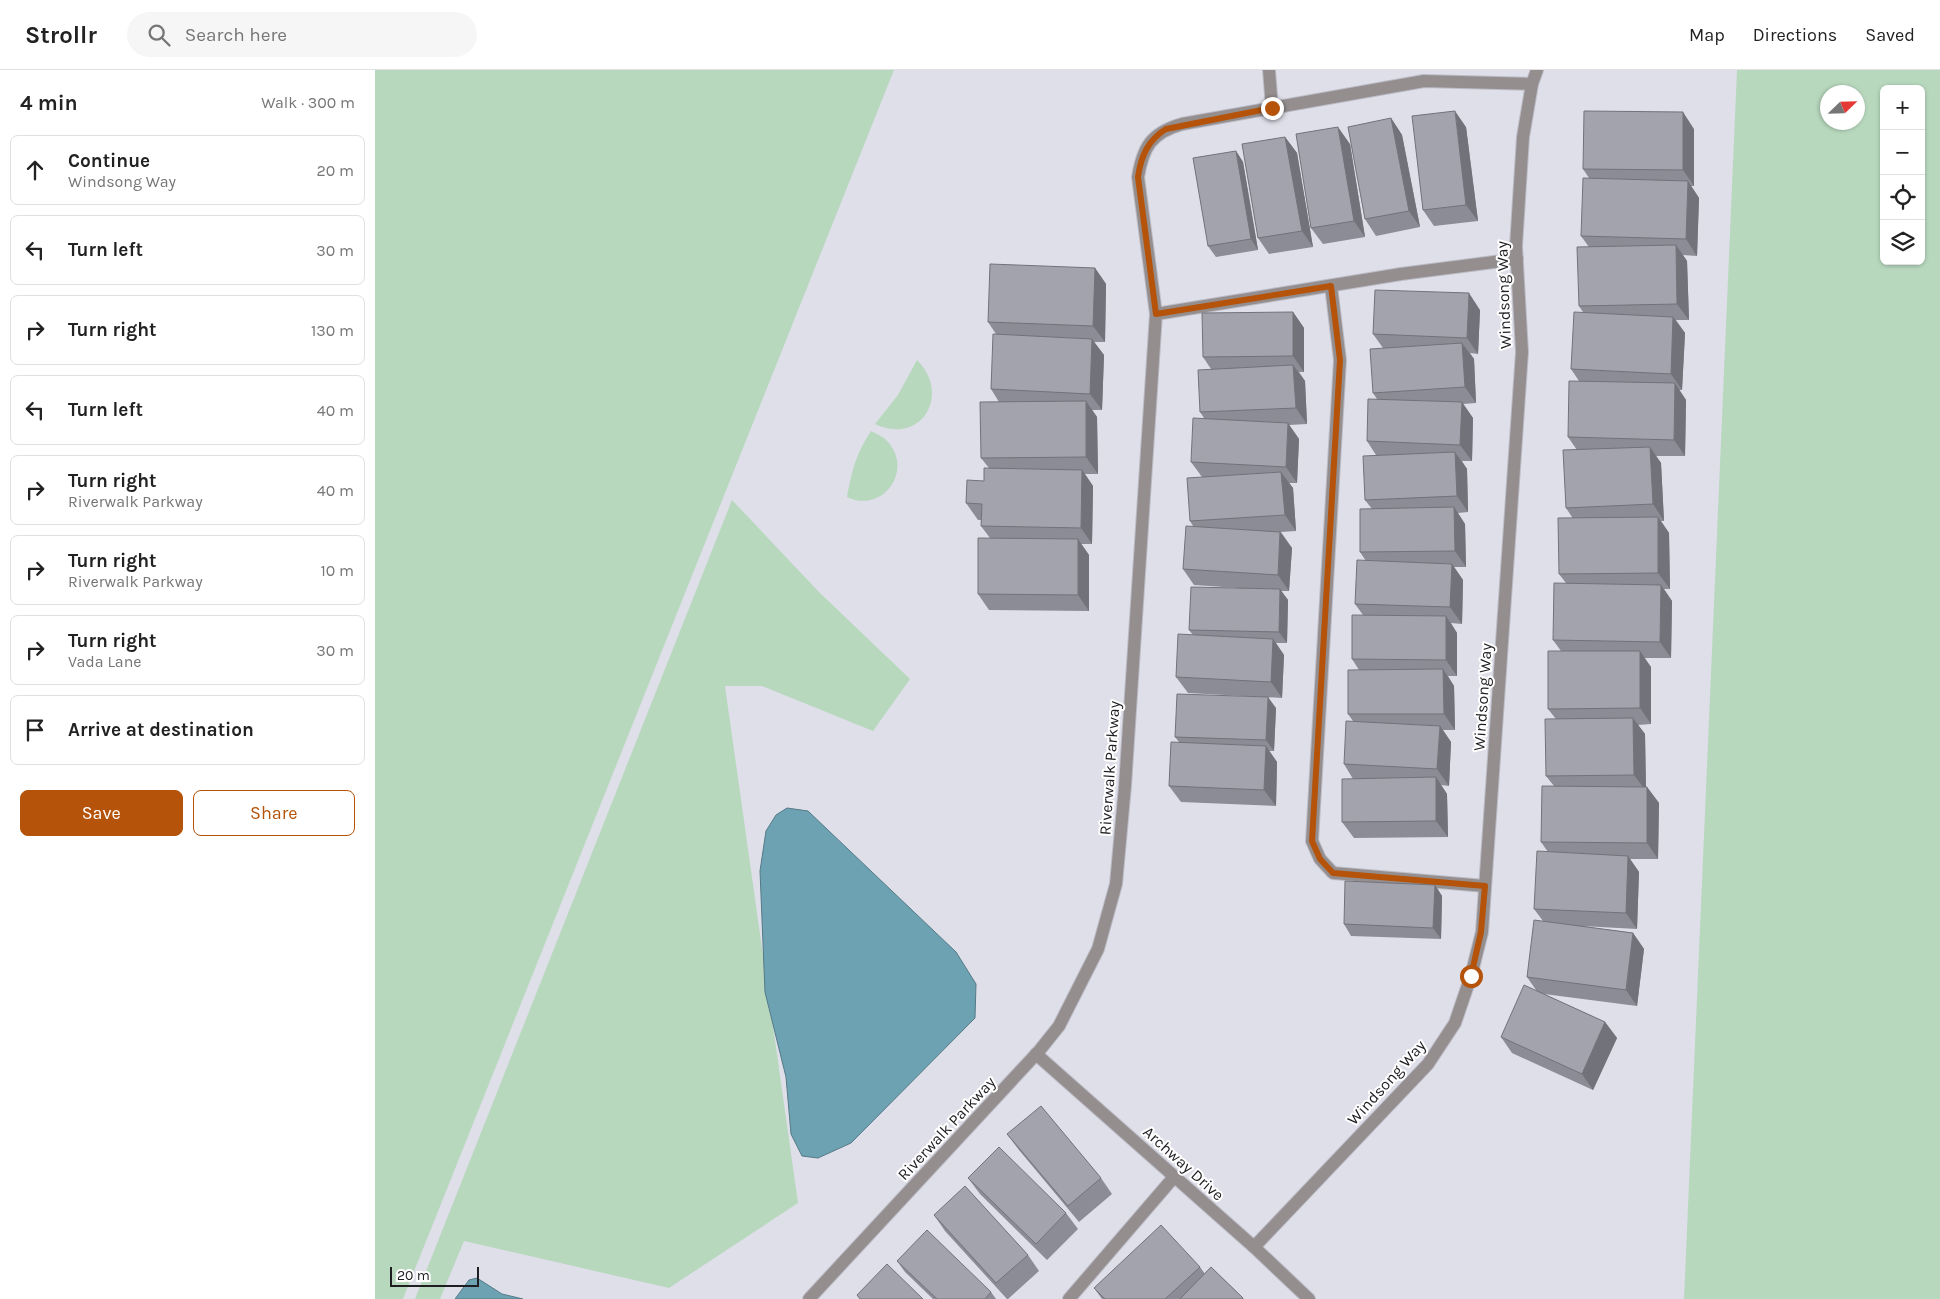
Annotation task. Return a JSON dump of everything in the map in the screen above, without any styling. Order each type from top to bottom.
[{"type":"street","points":[[1269,70],[1272,108],[1424,80],[1532,84]]},
{"type":"street","name":"Windsong Way","points":[[1254,1248],[1428,1064],[1455,1023],[1471,976],[1481,932],[1485,886],[1522,352],[1517,259],[1523,137],[1532,84],[1537,70]]},
{"type":"street","name":"Riverwalk Parkway","points":[[809,1299],[1037,1054],[1059,1026],[1098,948],[1116,884],[1125,786],[1156,314],[1138,177],[1141,159],[1154,137],[1166,129],[1182,124],[1272,108]]},
{"type":"street","points":[[1156,314],[1517,259]]},
{"type":"street","points":[[1331,286],[1340,360],[1312,841],[1320,859],[1333,873],[1485,886]]},
{"type":"street","name":"Archway Drive","points":[[1037,1054],[1175,1176],[1309,1299]]},
{"type":"street","points":[[1069,1299],[1175,1176]]},
{"type":"green space","points":[[375,70],[894,70],[403,1299],[375,1299]]},
{"type":"green space","points":[[1737,70],[1940,70],[1940,1299],[1684,1299]]},
{"type":"green space","points":[[917,360],[927,374],[932,388],[931,401],[926,413],[918,423],[906,428],[891,429],[875,424],[898,395]]},
{"type":"green space","points":[[871,431],[886,440],[895,453],[896,477],[882,495],[872,500],[860,501],[847,497],[855,462]]},
{"type":"green space","points":[[732,500],[819,592],[910,679],[873,731],[762,686],[725,686],[798,1203],[669,1288],[464,1241],[440,1299],[415,1299]]},
{"type":"water","points":[[787,808],[808,811],[956,952],[976,984],[975,1018],[851,1143],[818,1158],[802,1156],[791,1134],[786,1077],[765,992],[760,871],[766,831],[776,815]]},
{"type":"water","points":[[477,1278],[502,1294],[523,1299],[455,1299],[469,1280]]},
{"type":"building","points":[[1455,111],[1466,205],[1423,210],[1412,116]]},
{"type":"building","points":[[1584,111],[1683,112],[1683,170],[1583,169]]},
{"type":"building","points":[[1391,118],[1409,211],[1365,219],[1348,127]]},
{"type":"building","points":[[1338,127],[1354,221],[1311,228],[1296,134]]},
{"type":"building","points":[[1285,137],[1302,231],[1258,238],[1242,144]]},
{"type":"building","points":[[1236,151],[1251,239],[1208,246],[1193,158]]},
{"type":"building","points":[[1583,178],[1688,181],[1686,239],[1581,236]]},
{"type":"building","points":[[1676,245],[1677,304],[1579,306],[1577,247]]},
{"type":"building","points":[[990,264],[1095,268],[1093,326],[988,322]]},
{"type":"building","points":[[1375,290],[1469,293],[1467,338],[1373,334]]},
{"type":"building","points":[[1293,312],[1293,356],[1203,357],[1202,313]]},
{"type":"building","points":[[1574,312],[1673,317],[1671,374],[1571,369]]},
{"type":"building","points":[[993,334],[1092,339],[1090,394],[991,389]]},
{"type":"building","points":[[1462,343],[1465,387],[1373,393],[1370,349]]},
{"type":"building","points":[[1293,365],[1296,408],[1200,412],[1198,370]]},
{"type":"building","points":[[1569,381],[1675,383],[1674,440],[1568,437]]},
{"type":"building","points":[[1368,399],[1462,402],[1460,445],[1367,441]]},
{"type":"building","points":[[1086,401],[1086,457],[981,458],[980,402]]},
{"type":"building","points":[[1193,418],[1288,423],[1286,467],[1191,462]]},
{"type":"building","points":[[1650,447],[1653,504],[1566,508],[1563,450]]},
{"type":"building","points":[[1455,452],[1457,496],[1365,500],[1363,456]]},
{"type":"building","points":[[984,468],[1082,470],[1081,528],[981,526],[982,504],[966,503],[967,480],[984,481]]},
{"type":"building","points":[[1281,472],[1285,515],[1190,521],[1187,478]]},
{"type":"building","points":[[1454,507],[1455,551],[1360,552],[1360,509]]},
{"type":"building","points":[[1658,517],[1658,573],[1559,574],[1558,518]]},
{"type":"building","points":[[1186,526],[1280,532],[1278,575],[1183,569]]},
{"type":"building","points":[[978,538],[1078,539],[1078,595],[978,594]]},
{"type":"building","points":[[1357,560],[1452,564],[1450,607],[1355,604]]},
{"type":"building","points":[[1554,583],[1661,585],[1660,642],[1553,640]]},
{"type":"building","points":[[1191,587],[1280,589],[1279,632],[1189,630]]},
{"type":"building","points":[[1352,615],[1446,616],[1446,660],[1352,659]]},
{"type":"building","points":[[1178,634],[1273,639],[1271,682],[1176,677]]},
{"type":"building","points":[[1548,651],[1640,651],[1640,708],[1548,709]]},
{"type":"building","points":[[1443,669],[1444,714],[1348,714],[1348,670]]},
{"type":"building","points":[[1177,694],[1268,697],[1266,740],[1175,737]]},
{"type":"building","points":[[1633,718],[1634,775],[1546,776],[1545,719]]},
{"type":"building","points":[[1346,721],[1440,726],[1437,769],[1344,764]]},
{"type":"building","points":[[1171,742],[1266,746],[1264,790],[1169,786]]},
{"type":"building","points":[[1436,777],[1436,821],[1342,822],[1342,779]]},
{"type":"building","points":[[1542,786],[1647,787],[1647,843],[1541,842]]},
{"type":"building","points":[[1537,851],[1628,856],[1626,913],[1534,909]]},
{"type":"building","points":[[1345,881],[1435,885],[1433,928],[1344,924]]},
{"type":"building","points":[[1534,920],[1633,933],[1626,990],[1527,977]]},
{"type":"building","points":[[1524,985],[1605,1022],[1582,1074],[1501,1037]]},
{"type":"building","points":[[1041,1106],[1101,1178],[1068,1206],[1007,1134]]},
{"type":"building","points":[[999,1147],[1066,1213],[1036,1244],[968,1178]]},
{"type":"building","points":[[965,1186],[1028,1255],[996,1283],[934,1215]]},
{"type":"building","points":[[1161,1225],[1200,1267],[1165,1299],[1105,1299],[1094,1288]]},
{"type":"building","points":[[927,1230],[991,1292],[985,1299],[937,1299],[897,1261]]},
{"type":"building","points":[[887,1264],[923,1299],[860,1299],[857,1295]]},
{"type":"building","points":[[1211,1267],[1243,1298],[1180,1299]]},
{"type":"route","points":[[1272,108],[1182,124],[1166,129],[1154,137],[1141,159],[1138,177],[1139,194],[1156,314],[1331,286],[1340,360],[1312,841],[1320,859],[1333,873],[1485,886],[1481,932],[1471,976]]}]
